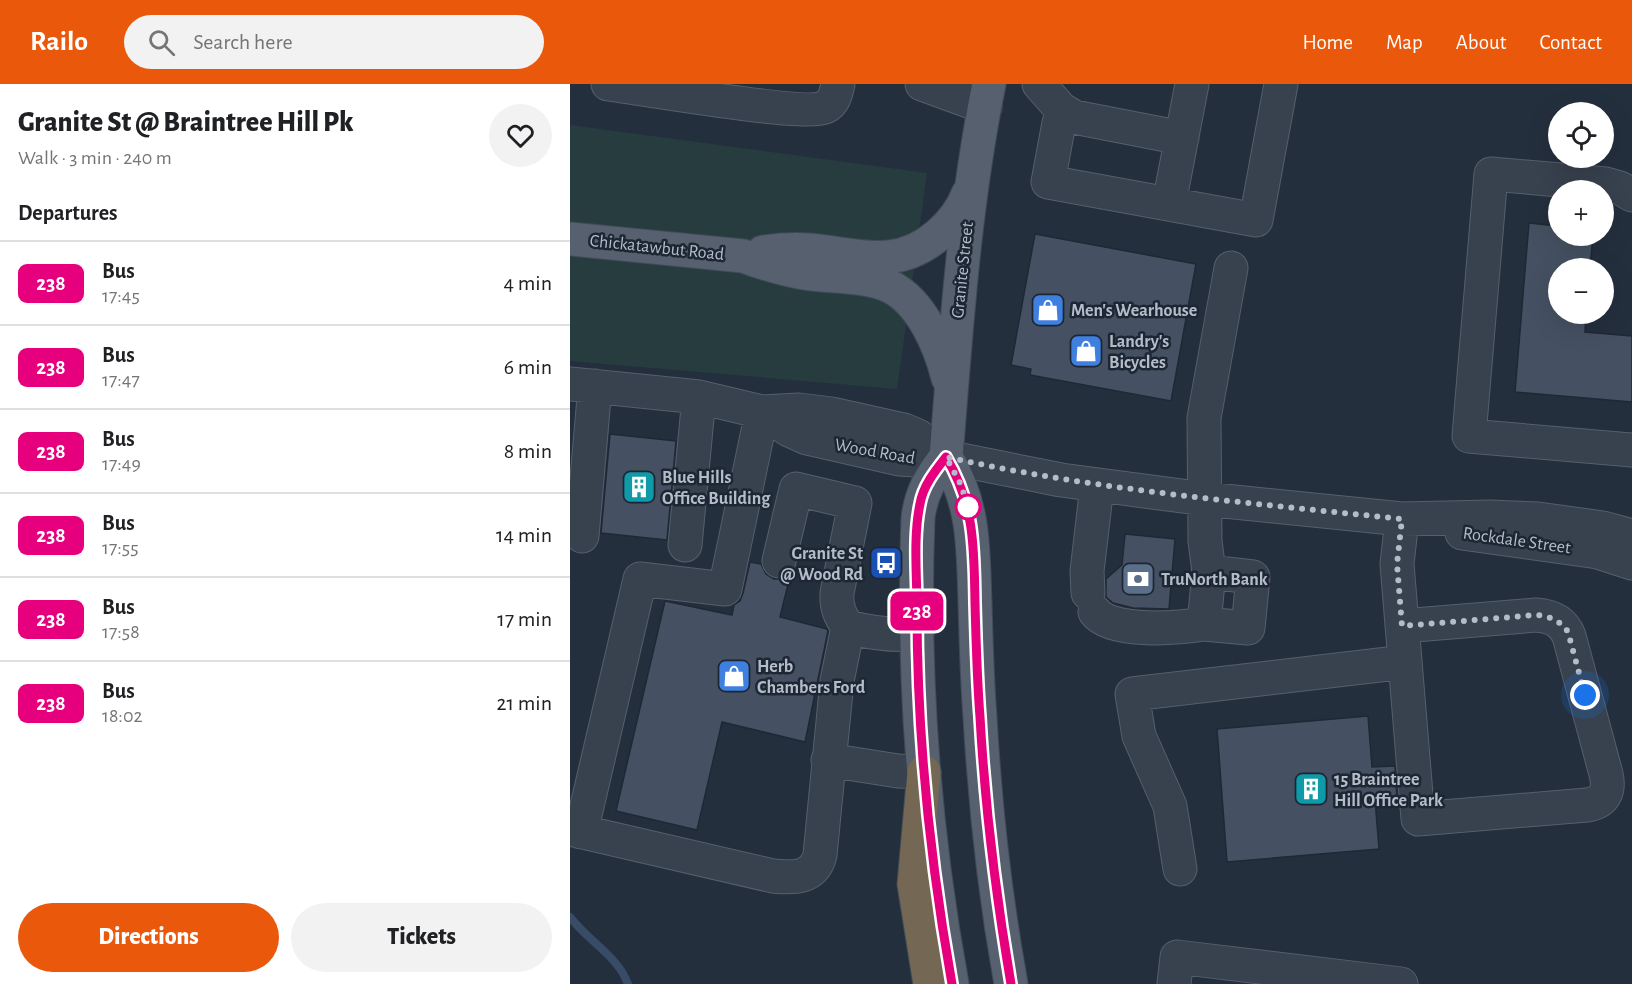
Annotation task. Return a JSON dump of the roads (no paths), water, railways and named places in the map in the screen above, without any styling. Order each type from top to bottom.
[{"type":"highway","points":[[924,772],[914,884],[930,984]]},
{"type":"main road","name":"Granite Street","points":[[946,457],[961,278],[972,182],[987,95]]},
{"type":"main road","name":"Chickatawbut Road","points":[[744,256],[795,250],[880,259],[899,257],[921,248],[944,231],[961,208],[972,182]]},
{"type":"main road","name":"Chickatawbut Road","points":[[570,238],[744,256],[792,271],[881,283],[899,292],[914,307],[930,331],[943,359],[951,393]]},
{"type":"main road","points":[[952,984],[933,856],[924,772],[917,634],[917,535],[920,502],[926,484],[946,457],[961,485],[971,519],[980,718],[987,806],[1011,984]]},
{"type":"street","points":[[608,84],[778,108],[812,110],[825,108],[831,103],[838,84]]},
{"type":"street","points":[[922,84],[987,95]]},
{"type":"street","points":[[1039,84],[1065,112],[1079,118],[1182,138]]},
{"type":"street","points":[[1169,204],[1192,84]]},
{"type":"street","points":[[1065,112],[1059,123],[1048,182],[1256,220],[1281,84]]},
{"type":"street","points":[[1632,195],[1606,184],[1491,174],[1468,436],[1632,450]]},
{"type":"street","points":[[1204,624],[1209,572],[1205,541],[1205,410],[1231,268]]},
{"type":"street","points":[[582,536],[583,385]]},
{"type":"street","name":"Wood Road","points":[[583,385],[699,397],[762,412],[799,410],[817,412],[888,426],[918,436],[946,457]]},
{"type":"street","points":[[685,545],[699,397]]},
{"type":"street","points":[[762,412],[725,589],[640,579],[582,771],[575,831],[767,875],[798,878],[808,874],[818,863],[840,665],[848,627]]},
{"type":"street","name":"Rockdale Street","points":[[946,457],[1008,471],[1097,486],[1205,500],[1402,519],[1490,517],[1538,519],[1603,528],[1632,536]]},
{"type":"street","points":[[1097,486],[1086,571],[1092,603],[1102,619],[1110,623],[1145,627],[1171,628],[1204,624],[1248,628],[1254,577],[1209,572]]},
{"type":"street","points":[[779,561],[796,489],[855,503],[836,600],[840,616],[848,627],[876,634],[917,634]]},
{"type":"street","points":[[1402,519],[1397,564],[1402,626],[1418,819],[1587,805],[1597,803],[1604,797],[1608,788],[1606,774],[1569,636],[1561,624],[1547,616],[1536,615],[1402,626]]},
{"type":"street","name":"Rockdale Street","points":[[1402,519],[1487,538],[1598,552],[1632,563]]},
{"type":"street","points":[[1180,869],[1170,806],[1139,736],[1132,694],[1405,662]]},
{"type":"street","points":[[828,760],[891,771],[924,772]]},
{"type":"street","points":[[1174,984],[1177,957],[1401,984]]},
{"type":"waterway","points":[[570,917],[610,956],[628,984]]},
{"type":"place","name":"Men's Wearhouse","points":[[1048,310]]},
{"type":"place","name":"Landry's Bicycles","points":[[1086,351]]},
{"type":"place","name":"Blue Hills Office Building","points":[[639,487]]},
{"type":"place","name":"Granite St @ Wood Rd","points":[[886,563]]},
{"type":"place","name":"TruNorth Bank","points":[[1138,579]]},
{"type":"place","name":"Herb Chambers Ford","points":[[734,676]]},
{"type":"place","name":"15 Braintree Hill Office Park","points":[[1311,789]]}]
